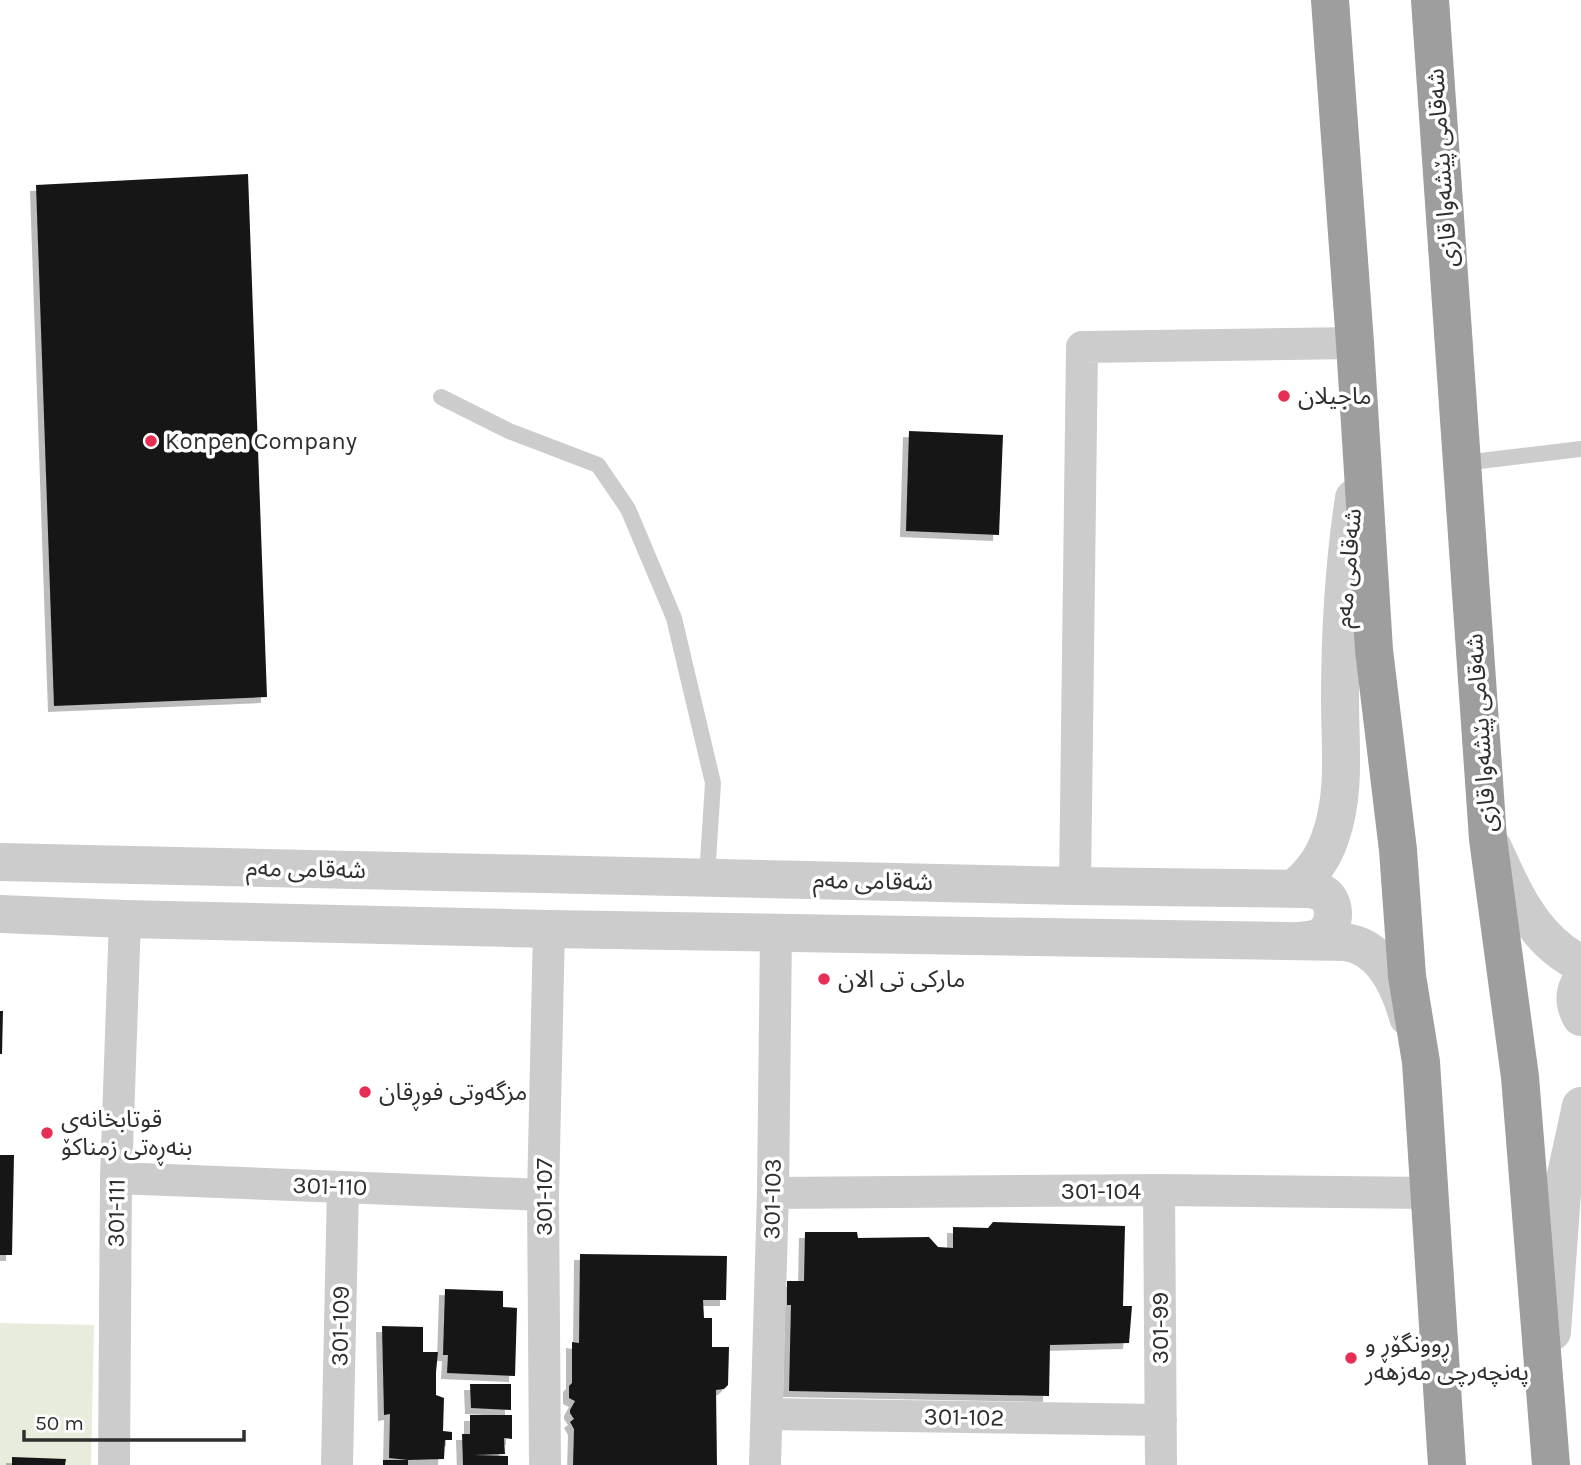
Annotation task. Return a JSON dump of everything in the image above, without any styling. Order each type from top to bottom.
[{"type":"highway","points":[[1330,0],[1374,650],[1398,850],[1407,976],[1421,1062],[1447,1465]]},
{"type":"highway","name":"شەقامی پێشەوا قازی","points":[[1430,0],[1488,839],[1520,1077],[1550,1465]]},
{"type":"street","points":[[1075,886],[1082,347],[1355,343]]},
{"type":"street","name":"شەقامی مەم","points":[[0,862],[1293,889],[1314,869],[1331,838],[1338,803],[1343,610],[1351,519],[1362,451]]},
{"type":"street","points":[[1488,839],[1517,900],[1534,926],[1553,945],[1581,963]]},
{"type":"street","points":[[1292,942],[1310,940],[1322,935],[1331,924],[1334,914],[1323,893],[1293,889]]},
{"type":"street","points":[[0,914],[549,929],[1336,941],[1354,943],[1376,956],[1386,967],[1407,1011],[1421,1062]]},
{"type":"street","name":"301-111","points":[[114,1465],[116,1178],[125,919]]},
{"type":"street","name":"301-107","points":[[545,1465],[543,1195],[549,929]]},
{"type":"street","name":"301-103","points":[[765,1465],[773,1193],[776,933]]},
{"type":"street","points":[[1581,981],[1575,991],[1577,1010],[1581,1017]]},
{"type":"street","points":[[1547,1408],[1562,1193],[1581,1106]]},
{"type":"street","name":"301-110","points":[[116,1178],[543,1195]]},
{"type":"street","name":"301-109","points":[[337,1465],[343,1187]]},
{"type":"street","name":"301-104","points":[[773,1193],[1159,1190],[1429,1193]]},
{"type":"street","name":"301-99","points":[[1159,1190],[1161,1465]]},
{"type":"street","name":"301-102","points":[[767,1414],[1161,1420]]},
{"type":"lane","points":[[442,397],[509,431],[598,465],[628,509],[674,618],[713,783],[707,877]]},
{"type":"lane","points":[[1462,463],[1581,449]]},
{"type":"green space","points":[[0,1323],[94,1325],[91,1465],[0,1465]]},
{"type":"building","name":"Konpen Company","points":[[248,174],[267,697],[54,706],[36,185]]},
{"type":"building","points":[[909,431],[1003,435],[999,535],[906,531]]},
{"type":"building","points":[[0,1011],[3,1011],[2,1054],[0,1054]]},
{"type":"building","points":[[0,1155],[14,1155],[12,1255],[0,1255]]},
{"type":"building","points":[[993,1222],[1125,1226],[1123,1306],[1132,1306],[1129,1343],[1050,1345],[1049,1396],[789,1391],[791,1305],[787,1305],[787,1281],[804,1281],[805,1232],[857,1232],[858,1238],[929,1237],[938,1247],[953,1248],[953,1227],[988,1228]]},
{"type":"building","points":[[580,1254],[727,1256],[726,1300],[703,1300],[704,1318],[712,1318],[712,1347],[729,1347],[728,1385],[724,1389],[716,1390],[717,1465],[573,1465],[574,1429],[570,1422],[574,1419],[570,1410],[575,1401],[569,1398],[569,1386],[572,1383],[572,1342],[579,1343]]},
{"type":"building","points":[[445,1289],[503,1291],[503,1307],[517,1308],[515,1376],[447,1373],[448,1355],[443,1355]]},
{"type":"building","points":[[382,1326],[423,1327],[423,1352],[438,1352],[436,1395],[444,1398],[443,1431],[452,1432],[452,1440],[445,1440],[444,1459],[389,1458],[390,1414],[384,1415]]},
{"type":"building","points":[[470,1384],[511,1384],[511,1410],[471,1408]]},
{"type":"building","points":[[470,1415],[512,1415],[512,1439],[504,1438],[505,1454],[474,1455],[508,1456],[508,1465],[463,1465],[462,1434],[470,1434]]},
{"type":"building","points":[[12,1457],[66,1459],[65,1465],[12,1465]]},
{"type":"building","points":[[383,1460],[408,1460],[408,1465],[383,1465]]},
{"type":"place","name":"ماجیلان","points":[[1284,396]]},
{"type":"place","name":"Konpen Company","points":[[151,441]]},
{"type":"place","name":"مارکی تی الان","points":[[824,979]]},
{"type":"place","name":"مزگەوتی فوڕقان","points":[[365,1092]]},
{"type":"place","name":"قوتابخانەی بنەڕەتی زمناکۆ","points":[[47,1133]]},
{"type":"place","name":"ڕوونگۆڕ و پەنچەرچی مەزهەر","points":[[1351,1358]]}]
